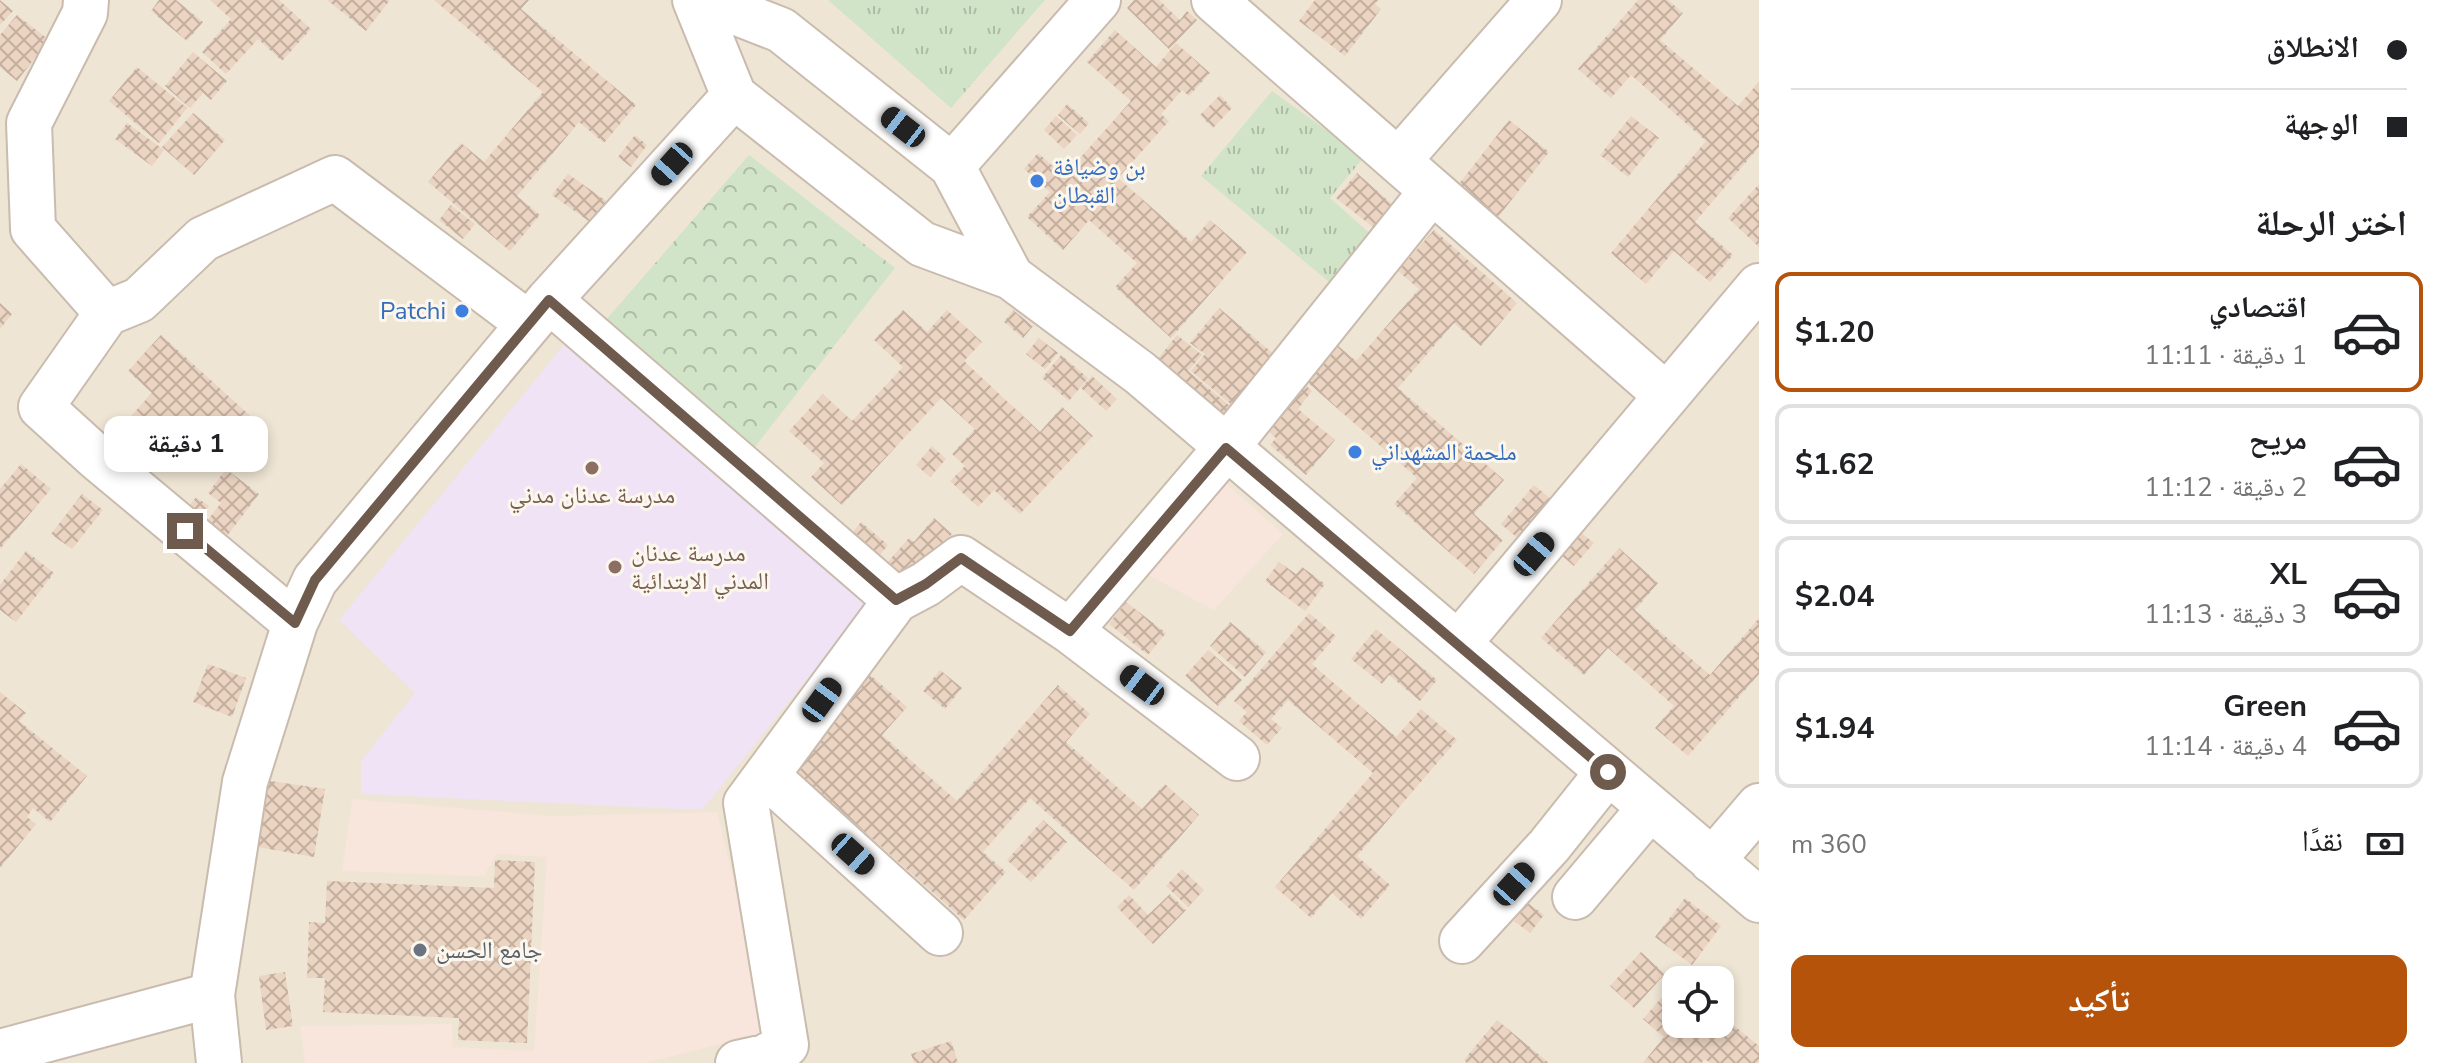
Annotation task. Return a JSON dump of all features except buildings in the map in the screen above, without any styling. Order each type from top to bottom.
[{"type":"street","points":[[0,158],[29,123],[85,13],[86,0]]},
{"type":"street","points":[[695,0],[734,96],[922,244],[1011,277],[1140,373],[1759,900]]},
{"type":"street","points":[[704,0],[781,30],[952,166],[1011,277]]},
{"type":"street","points":[[952,166],[1098,0]]},
{"type":"street","points":[[1214,0],[1666,395]]},
{"type":"street","points":[[1398,161],[1539,0]]},
{"type":"street","points":[[219,1063],[212,995],[245,782],[295,623],[315,580],[539,312],[734,96]]},
{"type":"street","points":[[29,123],[33,229],[107,313]]},
{"type":"street","points":[[295,623],[96,457],[41,407],[107,313],[139,300],[203,239],[335,178],[539,312],[896,600]]},
{"type":"street","points":[[1070,631],[1226,448],[1432,191]]},
{"type":"street","points":[[1458,644],[1759,286]]},
{"type":"street","points":[[738,1063],[765,1057],[786,1045],[746,803],[896,600],[926,584],[961,558],[1070,631],[1237,758]]},
{"type":"street","points":[[1462,941],[1549,846],[1608,772]]},
{"type":"street","points":[[767,776],[940,933]]},
{"type":"street","points":[[1712,861],[1759,806]]},
{"type":"street","points":[[1575,897],[1650,808]]},
{"type":"street","points":[[0,1052],[212,995]]},
{"type":"shaded area","points":[[0,0],[1759,0],[1759,1063],[0,1063]]},
{"type":"shaded area","name":"مدرسة عدنان مدني","points":[[572,335],[869,602],[702,810],[361,794],[361,761],[415,693],[339,620]]},
{"type":"shaded area","points":[[1219,477],[1283,534],[1214,610],[1148,575]]},
{"type":"shaded area","points":[[352,799],[553,816],[717,812],[770,1032],[644,1063],[305,1063],[300,1026],[452,1024],[453,1047],[534,1051],[547,857],[496,854],[484,876],[342,871]]},
{"type":"green space","points":[[828,0],[1045,0],[951,108]]},
{"type":"green space","points":[[1272,91],[1364,157],[1330,198],[1385,247],[1345,295],[1201,176]]},
{"type":"green space","points":[[749,155],[895,268],[750,453],[599,328]]},
{"type":"place","name":"بن وضيافة القبطان","points":[[1037,181]]},
{"type":"place","name":"Patchi","points":[[462,311]]},
{"type":"place","name":"ملحمة المشهداني","points":[[1355,452]]},
{"type":"place","name":"مدرسة عدنان مدني","points":[[592,468]]},
{"type":"place","name":"مدرسة عدنان المدني الابتدائية","points":[[615,567]]},
{"type":"place","name":"جامع الحسن","points":[[420,950]]},
{"type":"route","points":[[185,531],[295,623],[315,580],[549,300],[896,600],[926,584],[961,558],[1070,631],[1226,448],[1608,772]]}]
